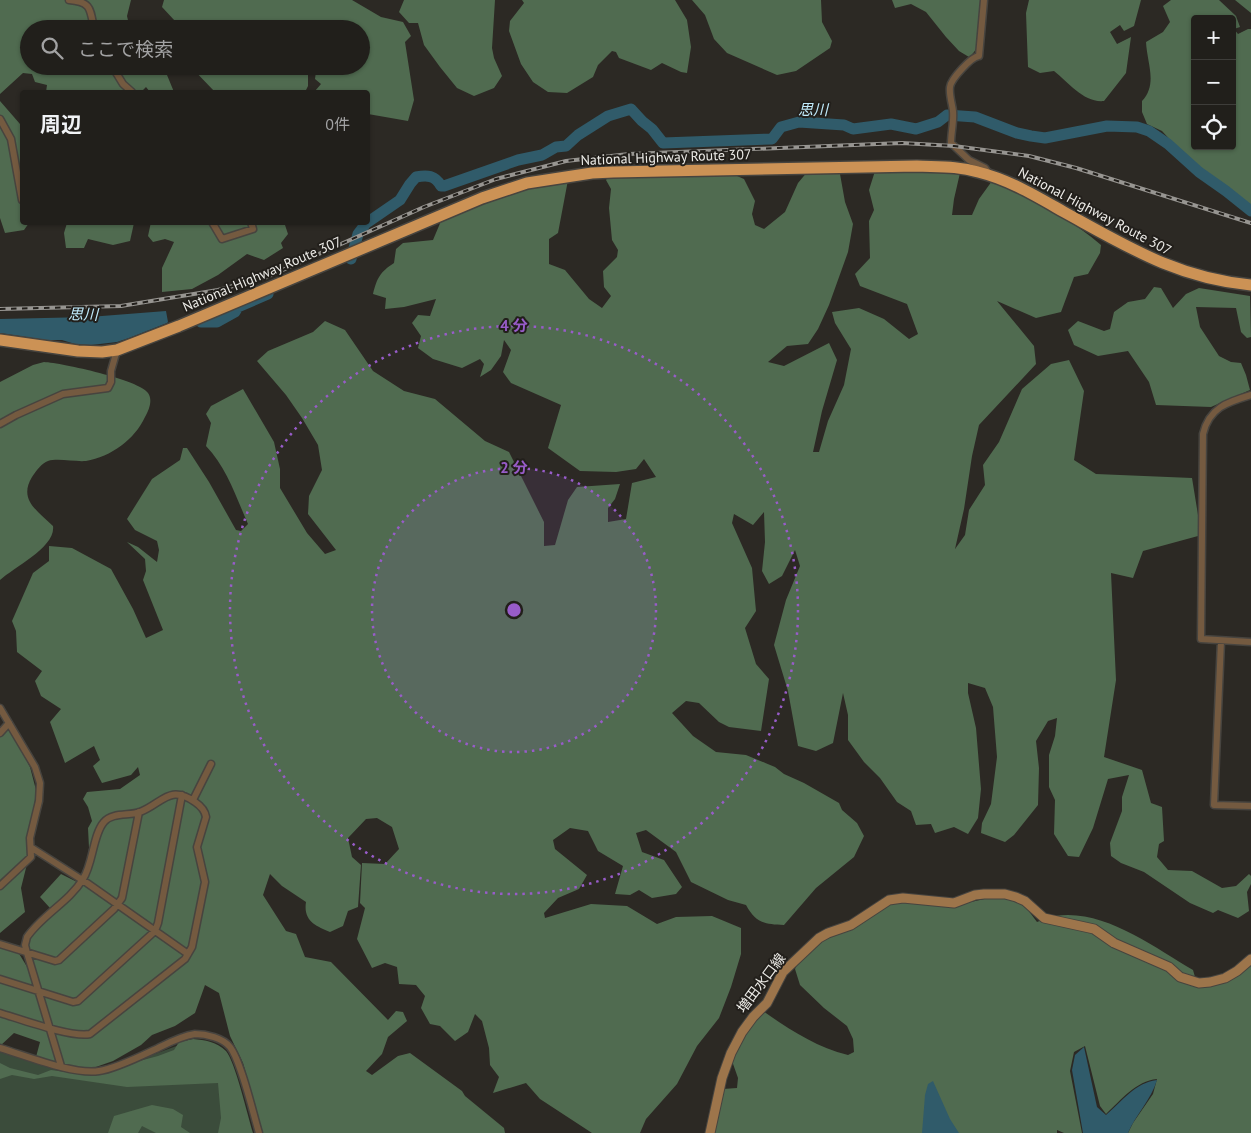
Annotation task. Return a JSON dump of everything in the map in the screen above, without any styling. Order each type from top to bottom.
[{"type":"highway","name":"National Highway Route 307","points":[[0,340],[78,351],[102,352],[117,350],[507,189],[536,181],[592,173],[945,166],[976,171],[1016,185],[1152,259],[1207,278],[1251,285]]},
{"type":"main road","name":"増田水口線","points":[[710,1133],[722,1078],[731,1053],[742,1032],[767,1003],[783,972],[818,938],[828,932],[851,925],[889,900],[903,898],[954,903],[976,895],[1005,894],[1025,901],[1044,918],[1094,929],[1114,943],[1169,967],[1180,977],[1199,983],[1220,980],[1237,971],[1251,959]]},
{"type":"street","points":[[69,0],[82,2],[89,7],[92,20]]},
{"type":"street","points":[[984,0],[979,56],[974,57],[950,83],[949,90],[953,115],[951,143],[970,160],[985,168],[990,175]]},
{"type":"street","points":[[118,75],[130,90]]},
{"type":"street","points":[[122,90],[123,84]]},
{"type":"street","points":[[0,119],[11,139],[20,189]]},
{"type":"street","points":[[214,225],[222,239],[253,230],[252,225]]},
{"type":"street","points":[[0,424],[63,394],[108,388],[111,382],[111,371],[117,350]]},
{"type":"street","points":[[1251,395],[1217,409],[1208,420],[1203,434],[1200,639],[1251,642]]},
{"type":"street","points":[[1221,641],[1214,805],[1251,806]]},
{"type":"street","points":[[0,708],[35,767],[40,784],[39,801],[30,838],[31,857],[0,886]]},
{"type":"street","points":[[0,733],[9,723]]},
{"type":"street","points":[[193,800],[211,764]]},
{"type":"street","points":[[0,1012],[50,1028],[83,1036],[90,1034],[179,965],[192,947],[205,882],[197,847],[206,817],[206,813],[200,806],[182,795],[168,794],[139,812],[113,817],[104,822],[83,880],[31,932],[25,945],[38,990],[50,1028],[61,1066]]},
{"type":"street","points":[[0,979],[73,1002],[78,1001],[155,931],[182,795]]},
{"type":"street","points":[[0,944],[55,962],[118,904],[122,898],[139,812]]},
{"type":"street","points":[[32,848],[83,880],[188,954]]},
{"type":"street","points":[[0,1048],[61,1066],[90,1072],[102,1071],[137,1058],[178,1039],[195,1034],[214,1037],[230,1046],[238,1062],[259,1133]]},
{"type":"green space","points":[[0,0],[131,0],[127,16],[128,20],[20,20],[21,75],[0,94]]},
{"type":"green space","points":[[164,0],[352,0],[381,17],[403,22],[411,36],[405,42],[414,100],[408,121],[370,114],[370,90],[316,90],[321,84],[315,79],[316,75],[370,75],[370,20],[174,20],[162,7]]},
{"type":"green space","points":[[404,0],[495,0],[492,48],[502,76],[494,88],[474,96],[457,88],[424,45],[418,23],[409,23],[399,12]]},
{"type":"green space","points":[[522,0],[675,0],[687,20],[691,47],[687,73],[662,63],[651,70],[619,58],[616,52],[612,51],[598,65],[593,77],[567,93],[548,92],[533,82],[521,64],[509,31],[510,21],[524,3]]},
{"type":"green space","points":[[692,0],[821,0],[822,22],[832,41],[830,48],[796,71],[777,75],[727,53],[714,39],[705,15]]},
{"type":"green space","points":[[892,0],[987,0],[984,23],[974,53],[969,57],[959,51],[926,12],[911,4],[895,8]]},
{"type":"green space","points":[[1029,0],[1141,0],[1134,26],[1124,31],[1120,25],[1110,32],[1117,44],[1131,37],[1126,73],[1104,101],[1097,101],[1083,96],[1054,71],[1040,73],[1028,67],[1026,13]]},
{"type":"green space","points":[[1171,0],[1219,0],[1235,15],[1191,15],[1191,150],[1236,150],[1236,32],[1238,34],[1251,29],[1251,206],[1220,183],[1198,170],[1162,131],[1147,124],[1142,112],[1142,101],[1150,88],[1151,80],[1146,42],[1163,32],[1170,22],[1163,6]]},
{"type":"green space","points":[[1235,0],[1251,0],[1251,13]]},
{"type":"green space","points":[[1236,16],[1240,27],[1236,28]]},
{"type":"green space","points":[[32,75],[167,75],[173,90],[148,90],[146,87],[143,90],[46,90],[47,85],[35,82]]},
{"type":"green space","points":[[199,75],[308,75],[306,90],[213,90]]},
{"type":"green space","points":[[0,101],[20,124],[20,225],[28,225],[24,230],[5,233],[0,218]]},
{"type":"green space","points":[[929,169],[960,173],[952,215],[972,215],[979,199],[992,181],[1049,209],[1101,245],[1100,253],[1088,274],[1074,277],[1061,312],[1036,318],[997,301],[1034,346],[1036,364],[979,425],[955,549],[965,535],[969,510],[985,485],[983,465],[999,442],[1022,389],[1051,364],[1069,360],[1084,391],[1074,460],[1096,474],[1192,478],[1198,515],[1198,536],[1143,551],[1133,578],[1111,573],[1116,680],[1104,757],[1142,770],[1151,803],[1162,807],[1164,841],[1159,844],[1157,857],[1168,870],[1192,871],[1222,888],[1236,886],[1249,874],[1251,876],[1251,884],[1247,892],[1249,911],[1238,918],[1218,910],[1213,913],[1190,903],[1144,872],[1121,863],[1111,856],[1110,843],[1122,811],[1122,797],[1129,775],[1108,779],[1093,828],[1079,857],[1068,856],[1054,834],[1055,800],[1049,787],[1049,755],[1055,736],[1057,718],[1048,721],[1036,741],[1039,768],[1038,805],[1014,835],[1005,842],[981,833],[982,823],[991,804],[997,757],[993,707],[985,688],[968,683],[968,693],[976,728],[981,789],[978,818],[968,834],[954,827],[935,833],[931,824],[916,825],[911,811],[897,802],[880,778],[864,762],[848,740],[848,715],[843,693],[833,743],[816,751],[798,746],[788,691],[774,645],[786,600],[800,566],[795,550],[782,576],[769,584],[762,571],[765,542],[764,512],[753,525],[734,514],[732,523],[752,568],[756,611],[745,628],[756,664],[769,679],[761,731],[729,727],[719,722],[699,703],[686,701],[672,713],[693,736],[716,752],[746,755],[775,767],[784,774],[839,803],[842,810],[857,823],[864,836],[854,857],[816,888],[784,925],[761,921],[753,916],[746,905],[728,900],[691,882],[676,852],[646,830],[636,833],[642,852],[664,860],[682,887],[676,894],[652,898],[639,890],[630,895],[615,894],[623,866],[598,851],[588,831],[570,828],[553,840],[555,849],[587,875],[579,889],[558,898],[544,913],[545,918],[591,904],[627,906],[657,924],[676,917],[712,916],[741,928],[741,954],[719,1018],[697,1046],[677,1084],[646,1119],[640,1133],[592,1133],[540,1099],[526,1083],[493,1093],[499,1077],[490,1065],[489,1048],[482,1021],[475,1014],[468,1032],[455,1041],[440,1026],[430,1024],[421,1008],[425,996],[416,985],[399,984],[397,967],[385,963],[372,968],[357,939],[365,908],[360,903],[362,863],[385,864],[399,849],[392,827],[377,818],[366,819],[348,838],[352,857],[361,865],[358,907],[348,911],[343,926],[330,932],[315,925],[307,914],[306,902],[282,886],[270,874],[263,895],[286,931],[296,934],[305,957],[331,962],[388,1020],[396,1011],[403,1012],[407,1021],[388,1037],[382,1054],[366,1071],[372,1075],[398,1056],[410,1053],[462,1091],[465,1096],[504,1128],[505,1133],[263,1133],[243,1063],[230,1036],[219,993],[205,985],[195,1013],[175,1026],[152,1035],[141,1045],[113,1061],[93,1068],[78,1069],[36,1057],[40,1042],[14,1033],[0,1046],[0,946],[18,952],[29,970],[34,958],[44,961],[28,952],[25,938],[46,922],[50,908],[40,897],[61,874],[85,886],[89,848],[88,828],[92,821],[88,807],[83,799],[87,792],[120,789],[140,775],[138,767],[131,775],[102,783],[93,766],[100,760],[94,746],[65,763],[50,722],[61,709],[41,696],[35,681],[42,671],[17,652],[16,631],[12,621],[33,573],[49,561],[49,546],[72,548],[111,569],[133,609],[146,638],[163,630],[143,580],[146,571],[145,559],[127,542],[138,547],[157,562],[159,550],[157,541],[135,530],[127,519],[152,479],[180,460],[183,448],[187,448],[236,530],[241,531],[248,524],[225,473],[206,446],[211,423],[206,414],[211,406],[243,389],[274,442],[280,469],[280,488],[307,533],[325,554],[336,550],[308,514],[309,496],[322,470],[318,445],[286,395],[257,361],[268,351],[313,332],[325,321],[345,330],[373,371],[404,391],[435,399],[485,441],[509,452],[544,522],[544,546],[555,545],[568,500],[577,487],[620,484],[615,499],[608,508],[608,522],[626,519],[632,483],[656,477],[644,459],[636,469],[616,472],[580,471],[548,448],[561,405],[511,383],[503,372],[511,350],[504,340],[501,356],[491,370],[480,377],[484,364],[480,359],[462,368],[433,359],[418,348],[421,336],[412,323],[418,315],[430,316],[436,299],[404,307],[385,309],[386,298],[373,294],[380,276],[385,269],[394,263],[396,249],[403,243],[433,240],[441,221],[483,203],[522,189],[568,180],[558,233],[549,239],[549,264],[565,270],[589,299],[602,308],[611,296],[604,287],[603,271],[617,257],[618,250],[612,240],[609,208],[611,189],[606,180],[610,174],[730,173],[744,179],[755,201],[752,214],[755,225],[764,229],[785,212],[798,183],[808,171],[840,174],[845,202],[853,224],[848,252],[829,305],[818,329],[808,344],[787,346],[768,362],[784,366],[829,343],[837,360],[822,411],[813,452],[819,452],[828,421],[844,385],[851,349],[835,323],[832,312],[859,308],[884,319],[909,339],[918,334],[907,304],[860,286],[855,274],[870,258],[869,221],[874,210],[869,190],[875,171]]},
{"type":"green space","points":[[66,225],[134,225],[130,241],[113,245],[88,239],[84,248],[66,248],[64,233]]},
{"type":"green space","points":[[150,225],[285,225],[288,234],[281,243],[283,248],[264,260],[247,254],[218,275],[192,289],[162,292],[162,268],[174,242],[165,239],[153,242],[148,236]]},
{"type":"green space","points":[[1154,287],[1161,288],[1173,308],[1186,294],[1199,288],[1250,296],[1251,337],[1247,338],[1241,332],[1236,308],[1196,307],[1200,327],[1219,356],[1231,362],[1241,363],[1250,390],[1211,407],[1156,405],[1149,382],[1128,351],[1098,356],[1074,345],[1068,330],[1078,321],[1104,331],[1110,329],[1114,312],[1128,302],[1145,299]]},
{"type":"green space","points":[[44,362],[67,365],[131,383],[148,393],[150,405],[141,425],[135,433],[129,440],[113,451],[104,456],[86,461],[48,461],[37,470],[28,485],[27,492],[36,510],[53,526],[52,534],[41,549],[0,580],[0,382],[33,365]]},
{"type":"green space","points":[[5,725],[12,732],[30,767],[36,790],[29,856],[21,888],[25,912],[0,933],[0,731]]},
{"type":"green space","points":[[993,897],[1009,899],[1019,903],[1037,922],[1055,916],[1073,915],[1091,918],[1127,931],[1193,970],[1197,984],[1251,963],[1251,1133],[1128,1133],[1153,1094],[1157,1079],[1142,1083],[1136,1087],[1106,1114],[1100,1106],[1085,1046],[1074,1052],[1070,1071],[1082,1133],[1064,1133],[1057,1130],[1057,1133],[712,1133],[723,1089],[737,1088],[738,1078],[732,1061],[748,1028],[763,1011],[814,1043],[848,1055],[854,1052],[853,1039],[847,1026],[824,1008],[800,985],[795,969],[807,946],[890,903],[908,901],[962,904]]},
{"type":"green space","points":[[193,1039],[219,1045],[230,1057],[253,1133],[218,1133],[221,1118],[218,1083],[127,1087],[52,1076],[34,1079],[12,1075],[0,1079],[0,1063],[10,1068],[38,1075],[51,1070],[87,1075],[158,1056],[174,1050],[179,1042]]},
{"type":"green space","points":[[182,1044],[208,1044],[233,1133],[0,1133],[0,1052],[92,1077]]},
{"type":"green space","points":[[152,1105],[173,1109],[183,1115],[181,1127],[190,1133],[156,1133],[142,1126],[138,1133],[108,1133],[114,1116]]},
{"type":"water","points":[[166,311],[167,323],[117,342],[91,345],[75,344],[62,340],[46,340],[0,333],[0,319],[89,317]]},
{"type":"water","points":[[1084,1047],[1097,1107],[1106,1115],[1129,1093],[1142,1085],[1157,1080],[1128,1133],[1083,1133],[1072,1070],[1075,1055]]},
{"type":"water","points":[[933,1081],[950,1119],[959,1133],[922,1133],[925,1095],[928,1084]]},
{"type":"waterway","name":"思川","points":[[370,221],[400,200],[416,177],[430,177],[441,186],[444,186],[518,160],[542,155],[556,147],[566,146],[578,135],[608,116],[631,109],[652,129],[663,143],[772,139],[781,127],[799,122],[844,125],[853,129],[891,124],[916,129],[938,122],[947,115],[975,117],[1017,133],[1045,138],[1107,126],[1137,127],[1149,131],[1168,144],[1199,172],[1251,211]]},
{"type":"waterway","name":"思川","points":[[351,259],[358,234],[365,225]]},
{"type":"waterway","name":"思川","points":[[201,322],[217,322],[235,312],[238,307],[268,294]]},
{"type":"railway","points":[[0,309],[121,306],[218,290],[267,277],[424,207],[496,179],[566,161],[629,154],[902,143],[954,146],[1029,156],[1076,168],[1251,223]]}]
